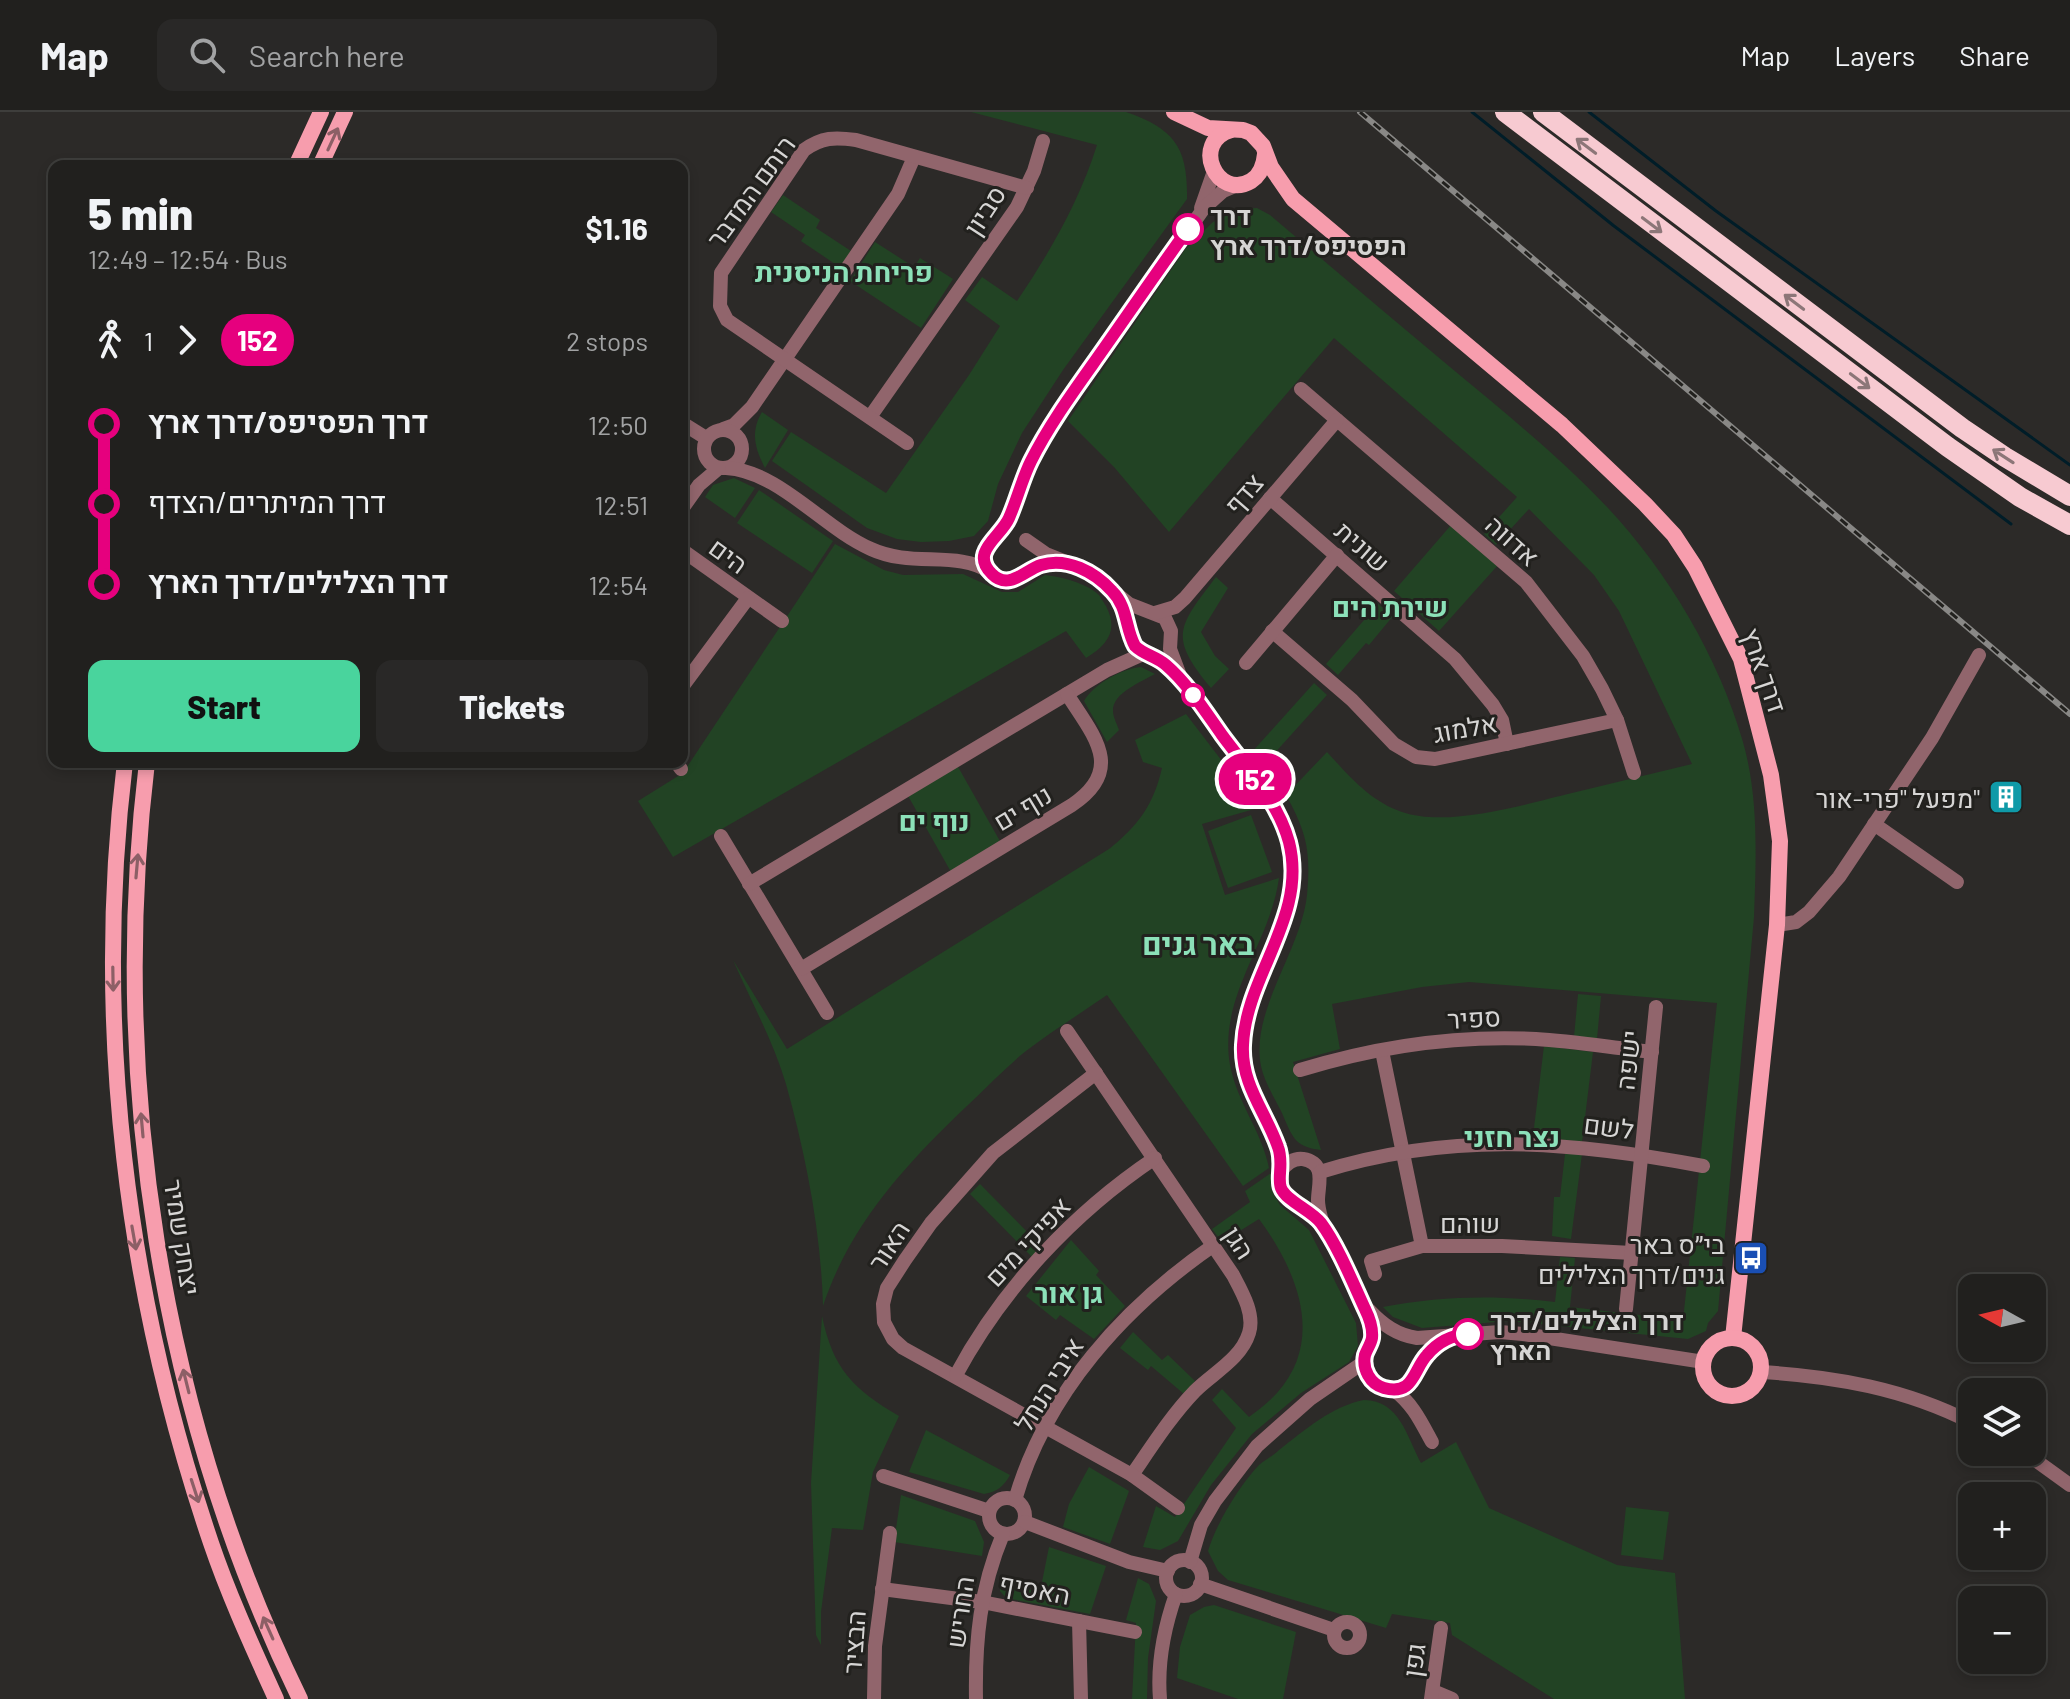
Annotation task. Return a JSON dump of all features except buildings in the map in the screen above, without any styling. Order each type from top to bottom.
[{"type":"highway","points":[[1496,112],[1545,144]]},
{"type":"highway","points":[[1505,112],[1948,447],[2020,497],[2070,525]]},
{"type":"highway","points":[[1543,112],[1962,428],[2070,496]]},
{"type":"main road","points":[[299,160],[321,112]]},
{"type":"main road","points":[[323,160],[345,112]]},
{"type":"main road","points":[[1173,112],[1208,128],[1251,133],[1258,138],[1265,154],[1261,171],[1242,184],[1219,178],[1210,153],[1197,131],[1173,112]]},
{"type":"main road","points":[[1210,153],[1218,137],[1234,130]]},
{"type":"main road","name":"דרך ארץ","points":[[1265,154],[1293,199],[1562,425],[1674,535],[1695,567],[1741,659],[1771,775],[1780,841],[1777,925],[1733,1338]]},
{"type":"main road","name":"דרך ארץ","points":[[1242,184],[1262,185],[1293,199]]},
{"type":"main road","name":"יצחק שמיר","points":[[124,768],[114,879],[113,964],[116,1078],[132,1226],[159,1366],[179,1441],[212,1545],[276,1699]]},
{"type":"main road","name":"יצחק שמיר","points":[[146,768],[136,880],[135,964],[142,1120],[156,1236],[181,1361],[200,1435],[233,1537],[300,1699]]},
{"type":"main road","points":[[1733,1338],[1751,1345],[1757,1353],[1760,1372],[1749,1390],[1729,1395],[1714,1389],[1707,1381],[1704,1362],[1711,1347],[1733,1338]]},
{"type":"street","name":"רותם המדבר","points":[[784,359],[727,320],[720,306],[721,273],[804,150],[818,140],[835,137],[856,140],[1027,188]]},
{"type":"street","name":"סביון","points":[[870,417],[1017,207],[1043,141]]},
{"type":"street","points":[[699,485],[706,438],[713,432],[734,425],[752,407],[898,194],[914,157]]},
{"type":"street","points":[[1196,219],[1214,171]]},
{"type":"street","points":[[990,573],[984,559],[991,540],[1005,526],[1030,463],[1059,414],[1196,219],[1214,198],[1242,184]]},
{"type":"street","points":[[784,359],[907,443]]},
{"type":"street","name":"אדווה","points":[[1301,389],[1526,582],[1583,656],[1617,720],[1634,773]]},
{"type":"street","points":[[688,501],[699,485],[723,468],[732,466],[740,457],[752,407]]},
{"type":"street","name":"צדף","points":[[1152,613],[1175,607],[1185,598],[1337,420]]},
{"type":"street","points":[[688,427],[706,438]]},
{"type":"street","points":[[723,429],[734,433],[763,478]]},
{"type":"street","points":[[705,458],[713,466],[739,469],[763,478],[873,550],[899,558],[958,560],[979,565],[1004,581],[1012,581],[1042,565],[1071,564]]},
{"type":"street","points":[[1019,489],[1017,518],[1033,558],[1026,574]]},
{"type":"street","name":"שונית","points":[[1270,498],[1455,659],[1493,705],[1502,720],[1507,744]]},
{"type":"street","points":[[958,560],[1005,532],[1014,533],[1039,550],[1098,579],[1129,604],[1165,618],[1172,657],[1189,691]]},
{"type":"street","name":"הים","points":[[688,554],[782,621]]},
{"type":"street","points":[[1246,663],[1337,555]]},
{"type":"street","points":[[1114,592],[1126,615],[1135,646],[1165,664],[1189,691],[1271,802],[1291,851],[1292,887],[1288,911],[1252,999],[1242,1048],[1250,1089],[1275,1139],[1282,1170]]},
{"type":"street","name":"הים","points":[[688,679],[748,598]]},
{"type":"street","name":"צדף","points":[[1170,636],[1185,598]]},
{"type":"street","points":[[1107,670],[1118,657],[1138,617],[1152,613]]},
{"type":"street","name":"אלמוג","points":[[1272,631],[1352,700],[1394,744],[1416,757],[1435,759],[1617,720]]},
{"type":"street","points":[[749,884],[1107,670],[1147,653],[1163,650],[1170,636]]},
{"type":"street","points":[[1777,925],[1796,922],[1839,877],[1932,738],[1979,655]]},
{"type":"street","name":"נוף ים","points":[[801,969],[1072,805],[1091,790],[1101,772],[1100,750],[1067,694]]},
{"type":"street","points":[[1874,824],[1957,882]]},
{"type":"street","points":[[721,836],[827,1013]]},
{"type":"street","name":"ישפה","points":[[1626,1309],[1656,1007]]},
{"type":"street","name":"הגן","points":[[1067,1031],[1214,1245],[1246,1300],[1250,1331],[1240,1352],[1198,1389],[1176,1414],[1132,1475]]},
{"type":"street","name":"ספיר","points":[[1300,1070],[1342,1057],[1461,1039],[1537,1039],[1652,1052]]},
{"type":"street","points":[[1382,1051],[1422,1246]]},
{"type":"street","name":"האור","points":[[1046,1426],[903,1348],[893,1339],[884,1322],[883,1304],[887,1288],[931,1223],[993,1153],[1096,1073]]},
{"type":"street","points":[[1275,1139],[1292,1153],[1316,1165],[1320,1172],[1318,1201],[1323,1226]]},
{"type":"street","name":"לשם","points":[[1320,1172],[1403,1151],[1441,1145],[1504,1143],[1554,1144],[1642,1154],[1703,1166]]},
{"type":"street","name":"אפיקי מים","points":[[956,1375],[984,1327],[1041,1257],[1121,1181],[1155,1158]]},
{"type":"street","points":[[1190,1562],[1201,1525],[1215,1501],[1257,1446],[1310,1399],[1364,1362],[1371,1342],[1372,1324],[1323,1226],[1308,1209],[1291,1199],[1281,1188],[1282,1170],[1289,1162],[1305,1159]]},
{"type":"street","points":[[1291,1199],[1305,1201],[1319,1189]]},
{"type":"street","name":"איבי הנחל","points":[[1015,1500],[1023,1474],[1046,1426],[1072,1384],[1111,1334],[1143,1300],[1214,1245]]},
{"type":"street","name":"שוהם","points":[[1375,1274],[1371,1261],[1422,1246],[1502,1246],[1632,1253]]},
{"type":"street","points":[[1361,1300],[1379,1321],[1403,1335],[1418,1349],[1416,1412]]},
{"type":"street","points":[[1371,1342],[1385,1334],[1500,1332],[1704,1362]]},
{"type":"street","points":[[1394,1390],[1402,1388],[1433,1349],[1453,1335]]},
{"type":"street","points":[[1364,1362],[1370,1378],[1377,1385],[1406,1398],[1432,1442]]},
{"type":"street","points":[[1760,1372],[1818,1375],[1884,1389],[1958,1418]]},
{"type":"street","points":[[1338,1382],[1370,1378]]},
{"type":"street","points":[[1046,1426],[1132,1475],[1178,1508]]},
{"type":"street","points":[[2044,1466],[2070,1485]]},
{"type":"street","points":[[883,1476],[989,1511]]},
{"type":"street","points":[[989,1511],[1000,1499],[1015,1500],[1023,1507],[1025,1522]]},
{"type":"street","points":[[989,1511],[993,1528],[1003,1534],[1014,1534],[1025,1522]]},
{"type":"street","points":[[1025,1522],[1105,1554],[1168,1571]]},
{"type":"street","name":"הבציר","points":[[874,1699],[875,1646],[890,1533]]},
{"type":"street","name":"החריש","points":[[976,1699],[977,1634],[982,1602],[989,1569],[1003,1534]]},
{"type":"street","points":[[1179,1561],[1190,1562],[1200,1572],[1200,1584],[1189,1595],[1176,1594],[1168,1586],[1168,1571],[1179,1561]]},
{"type":"street","points":[[1200,1584],[1334,1630]]},
{"type":"street","name":"הבציר","points":[[882,1589],[982,1602]]},
{"type":"street","points":[[1160,1699],[1158,1677],[1162,1647],[1176,1594]]},
{"type":"street","name":"האסיף","points":[[982,1602],[1135,1632]]},
{"type":"street","name":"האסיף","points":[[1079,1621],[1081,1699]]},
{"type":"street","name":"גפן","points":[[1432,1695],[1441,1628]]},
{"type":"street","points":[[1432,1695],[1452,1699]]},
{"type":"green space","points":[[971,112],[1126,112],[1156,126],[1175,143],[1185,166],[1187,199],[1063,370],[1022,433],[998,484],[988,521],[974,536],[949,541],[897,539],[867,528],[772,461],[791,432],[886,493],[1000,326],[965,300],[982,277],[1017,301],[1052,245],[1082,187],[1097,145]]},
{"type":"green space","points":[[783,195],[820,220],[816,228],[851,251],[841,268],[801,241],[805,235],[771,212]]},
{"type":"green space","points":[[1257,208],[1270,215],[1511,418],[1608,508],[1671,588],[1706,648],[1733,710],[1752,785],[1756,851],[1754,917],[1718,1311],[1708,1323],[1706,1331],[1688,1339],[1509,1321],[1422,1328],[1393,1317],[1383,1307],[1469,1298],[1555,1302],[1560,1257],[1575,1258],[1570,1307],[1683,1320],[1717,1003],[1469,982],[1422,987],[1332,1004],[1340,1049],[1293,1062],[1321,1150],[1304,1146],[1295,1138],[1264,1077],[1260,1045],[1263,1024],[1296,938],[1307,895],[1306,843],[1286,795],[1327,752],[1361,787],[1390,807],[1421,816],[1442,817],[1487,813],[1692,764],[1619,611],[1594,575],[1529,509],[1496,545],[1484,534],[1517,497],[1334,338],[1169,532],[1114,467],[1068,421],[1186,248],[1213,222],[1240,209]]},
{"type":"green space","points":[[875,242],[914,267],[920,258],[953,279],[921,328],[850,281]]},
{"type":"green space","points":[[762,412],[788,430],[765,468],[755,440]]},
{"type":"green space","points":[[734,478],[755,488],[735,518],[705,497],[713,485]]},
{"type":"green space","points":[[759,490],[833,541],[812,573],[737,523]]},
{"type":"green space","points":[[1452,524],[1498,565],[1439,631],[1394,591]]},
{"type":"green space","points":[[835,544],[884,570],[903,575],[963,574],[1002,592],[1018,592],[1045,575],[1059,577],[1074,581],[1099,595],[1110,615],[1109,636],[1100,648],[1086,658],[1066,631],[673,857],[638,801],[683,773]]},
{"type":"green space","points":[[1216,577],[1228,588],[1201,632],[1215,656],[1229,669],[1211,688],[1188,656],[1183,632],[1193,608]]},
{"type":"green space","points":[[1378,604],[1393,616],[1338,675],[1326,664]]},
{"type":"green space","points":[[1141,667],[1155,674],[1129,688],[1117,699],[1113,711],[1119,730],[1107,742],[1084,701],[1109,678]]},
{"type":"green space","points":[[1314,683],[1327,695],[1264,765],[1251,753]]},
{"type":"green space","points":[[1186,714],[1258,808],[1202,824],[1225,895],[1279,878],[1266,925],[1238,993],[1228,1040],[1233,1079],[1269,1168],[1243,1186],[1107,995],[1019,1057],[923,1149],[883,1196],[848,1248],[823,1306],[816,1222],[786,1084],[775,1052],[733,960],[787,1049],[1109,849],[1136,823],[1159,781],[1162,768],[1143,762],[1135,740]]},
{"type":"green space","points":[[957,765],[1001,843],[951,872],[907,794]]},
{"type":"green space","points":[[1251,815],[1272,872],[1228,888],[1208,831]]},
{"type":"green space","points":[[1578,994],[1601,996],[1597,1039],[1574,1037]]},
{"type":"green space","points":[[1544,1046],[1593,1052],[1582,1142],[1533,1136]]},
{"type":"green space","points":[[1565,1154],[1582,1154],[1571,1239],[1552,1236],[1554,1197],[1560,1197]]},
{"type":"green space","points":[[1271,1173],[1272,1191],[1280,1205],[1309,1230],[1356,1323],[1358,1346],[1349,1362],[1301,1393],[1252,1434],[1211,1485],[1178,1541],[1160,1550],[1143,1547],[1156,1506],[1175,1517],[1236,1428],[1212,1400],[1222,1389],[1249,1417],[1277,1393],[1292,1372],[1300,1350],[1303,1327],[1294,1282],[1259,1219],[1222,1242],[1212,1229],[1250,1202],[1245,1191]]},
{"type":"green space","points":[[980,1184],[1043,1248],[1033,1258],[970,1194]]},
{"type":"green space","points":[[1071,1240],[1099,1271],[1096,1275],[1125,1306],[1094,1339],[1060,1315],[1056,1320],[1026,1296]]},
{"type":"green space","points":[[822,1316],[832,1350],[847,1376],[869,1396],[899,1416],[873,1472],[863,1530],[832,1528],[821,1612],[821,1645],[816,1635],[811,1483]]},
{"type":"green space","points":[[1133,1332],[1162,1360],[1168,1355],[1195,1381],[1184,1394],[1151,1366],[1148,1370],[1120,1348]]},
{"type":"green space","points":[[1364,1400],[1386,1406],[1394,1413],[1421,1463],[1456,1442],[1489,1508],[1617,1565],[1675,1573],[1685,1699],[1554,1699],[1452,1635],[1450,1623],[1392,1614],[1386,1628],[1228,1580],[1218,1571],[1208,1551],[1222,1517],[1251,1474],[1319,1420]]},
{"type":"green space","points":[[926,1430],[1010,1475],[1000,1488],[984,1494],[909,1472]]},
{"type":"green space","points":[[1089,1467],[1129,1491],[1110,1544],[1063,1527],[1069,1504]]},
{"type":"green space","points":[[901,1495],[975,1521],[984,1542],[982,1556],[894,1542]]},
{"type":"green space","points":[[1626,1507],[1669,1512],[1663,1560],[1621,1555]]},
{"type":"green space","points":[[1049,1547],[1106,1566],[1090,1614],[1006,1598],[1000,1591],[1000,1583],[1040,1592]]},
{"type":"green space","points":[[1138,1578],[1149,1584],[1156,1601],[1148,1658],[1147,1699],[1132,1699],[1136,1623],[1126,1620]]},
{"type":"green space","points":[[1214,1605],[1296,1632],[1283,1699],[1238,1699],[1177,1678],[1180,1647],[1190,1615]]},
{"type":"waterway","points":[[1472,112],[1614,226],[2011,524]]},
{"type":"waterway","points":[[1589,112],[1716,211],[2070,465]]},
{"type":"railway","points":[[1360,112],[2070,714]]},
{"type":"bus line","name":"152","points":[[1188,229],[1042,441],[1022,481],[1010,517],[988,543],[984,559],[990,573],[1004,581],[1012,581],[1042,565],[1071,564],[1114,592],[1122,604],[1135,646],[1172,670],[1271,802],[1291,851],[1292,887],[1288,911],[1252,999],[1242,1048],[1250,1089],[1279,1148],[1281,1188],[1285,1195],[1308,1209],[1323,1226],[1364,1306],[1372,1324],[1371,1342],[1364,1362],[1366,1372],[1377,1385],[1394,1390],[1402,1388],[1414,1379],[1420,1365],[1433,1349],[1453,1335],[1468,1334]]},
{"type":"place","name":"דרך הפסיפס/דרך ארץ","points":[[1188,229]]},
{"type":"place","name":"מפעל \"פרי-אור\"","points":[[2006,797]]},
{"type":"place","name":"בי״ס באר גנים/דרך הצלילים","points":[[1751,1258]]},
{"type":"place","name":"דרך הצלילים/דרך הארץ","points":[[1468,1334]]},
{"type":"district","name":"פריחת הניסנית","points":[[844,271]]},
{"type":"district","name":"שירת הים","points":[[1390,606]]},
{"type":"district","name":"נוף ים","points":[[934,820]]},
{"type":"district","name":"באר גנים","points":[[1198,943]]},
{"type":"district","name":"נצר חזני","points":[[1512,1136]]},
{"type":"district","name":"גן אור","points":[[1069,1292]]}]
